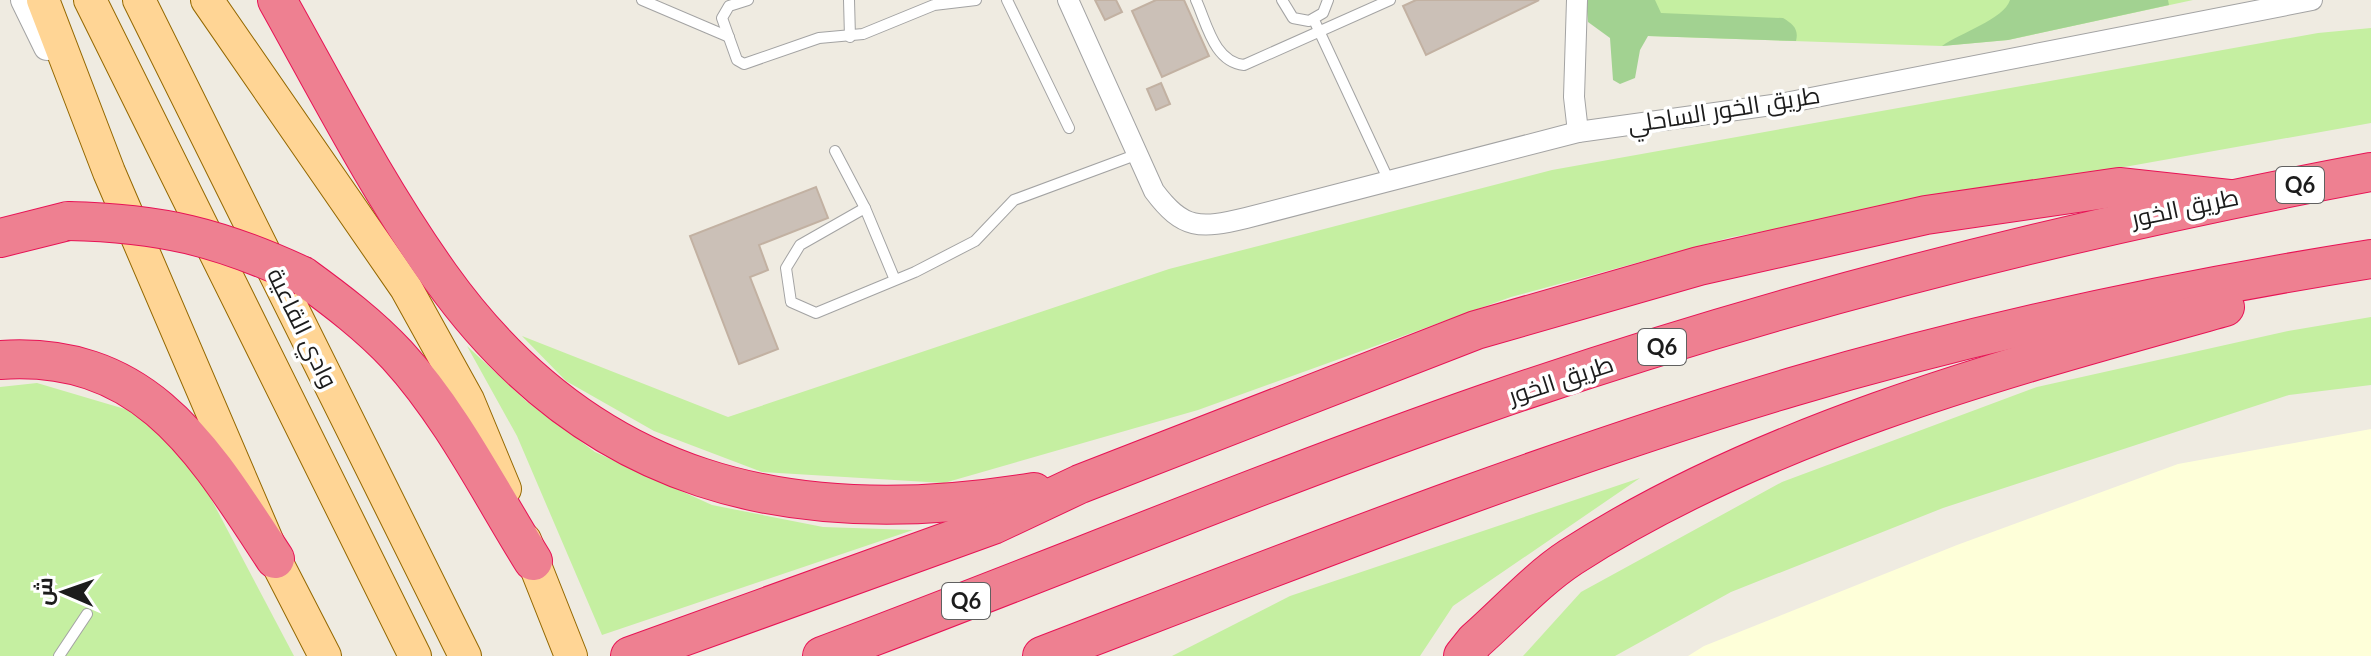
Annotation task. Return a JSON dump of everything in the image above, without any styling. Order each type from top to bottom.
[{"type":"highway","points":[[277,0],[395,209],[442,279],[497,344],[558,402],[638,453],[726,487],[819,503],[964,503],[1080,484]]},
{"type":"highway","name":"طريق الخور","points":[[822,656],[1487,403],[1897,278],[2143,216],[2371,172]]},
{"type":"highway","points":[[630,656],[993,525],[1080,484],[1476,330],[1699,266],[1926,215],[2119,187],[2229,199]]},
{"type":"highway","points":[[0,238],[68,221],[129,222],[190,232],[248,250],[303,276],[351,312],[397,355],[437,404],[533,561]]},
{"type":"highway","points":[[1042,656],[1409,515],[1791,388],[2054,318],[2304,269],[2371,259]]},
{"type":"highway","points":[[1463,656],[1475,641],[1568,559],[1683,491],[1851,423],[2087,346],[2255,299],[2304,269]]},
{"type":"highway","points":[[0,360],[34,358],[102,373],[162,408],[210,459],[275,559]]},
{"type":"main road","points":[[43,0],[109,172],[275,559],[325,656]]},
{"type":"main road","name":"وادي القاعية","points":[[90,0],[415,656]]},
{"type":"main road","name":"وادي القاعية","points":[[139,0],[464,656]]},
{"type":"main road","points":[[207,0],[249,56],[406,288],[439,343],[468,400],[571,656]]},
{"type":"street","points":[[24,0],[109,172]]},
{"type":"street","points":[[225,0],[249,56]]},
{"type":"street","points":[[1068,0],[1138,154]]},
{"type":"street","points":[[1577,0],[1574,97],[1578,132]]},
{"type":"street","name":"طريق الخور الساحلي","points":[[1138,154],[1154,191],[1176,217],[1200,225],[1220,224],[1578,132],[1780,104],[2312,0]]},
{"type":"lane","points":[[642,0],[729,37]]},
{"type":"lane","points":[[748,0],[724,11],[737,60],[744,64],[819,38],[850,37],[934,5],[976,0]]},
{"type":"lane","points":[[849,0],[850,37]]},
{"type":"lane","points":[[1007,0],[1069,128]]},
{"type":"lane","points":[[1196,0],[1218,51],[1237,64],[1251,64],[1390,0]]},
{"type":"lane","points":[[1282,0],[1293,18],[1314,20],[1323,13],[1328,0]]},
{"type":"lane","points":[[1314,20],[1390,182]]},
{"type":"lane","points":[[835,151],[865,208],[895,280]]},
{"type":"lane","points":[[865,208],[800,245],[786,268],[791,302],[816,313],[895,280],[975,241],[1014,200],[1138,154]]},
{"type":"lane","points":[[59,656],[87,614]]},
{"type":"shaded area","points":[[2371,429],[2371,656],[1688,656],[1704,646],[1957,545],[2178,464]]},
{"type":"green space","points":[[1586,0],[1655,0],[1661,13],[1783,18],[1794,27],[1796,41],[1648,36],[1640,50],[1635,78],[1620,84],[1613,80],[1610,38],[1588,22]]},
{"type":"green space","points":[[1619,0],[2193,0],[2008,40],[1942,46],[1648,36]]},
{"type":"green space","points":[[2010,0],[2168,0],[2169,5],[2008,40],[1942,46],[1991,19]]},
{"type":"green space","points":[[2371,28],[2371,123],[1732,237],[1511,297],[1198,410],[944,483],[762,472],[654,431],[566,381],[522,336],[728,417],[1169,269],[1552,170],[2318,33]]},
{"type":"green space","points":[[2371,317],[2371,385],[2289,395],[1943,508],[1731,592],[1615,656],[1523,656],[1581,592],[1782,482],[2037,387],[2288,331]]},
{"type":"green space","points":[[467,346],[526,401],[595,452],[712,505],[823,527],[913,530],[602,635],[517,436]]},
{"type":"green space","points":[[37,383],[135,412],[189,457],[294,656],[0,656],[0,387]]},
{"type":"green space","points":[[1640,478],[1453,606],[1420,656],[1172,656],[1290,596]]},
{"type":"building","points":[[1095,0],[1116,0],[1122,12],[1105,20]]},
{"type":"building","points":[[1156,0],[1184,0],[1209,56],[1162,77],[1132,11]]},
{"type":"building","points":[[1416,0],[1539,0],[1426,55],[1403,6]]},
{"type":"building","points":[[1161,83],[1170,104],[1156,110],[1147,89]]},
{"type":"building","points":[[816,187],[828,218],[759,245],[768,270],[750,277],[778,349],[739,364],[690,236]]}]
